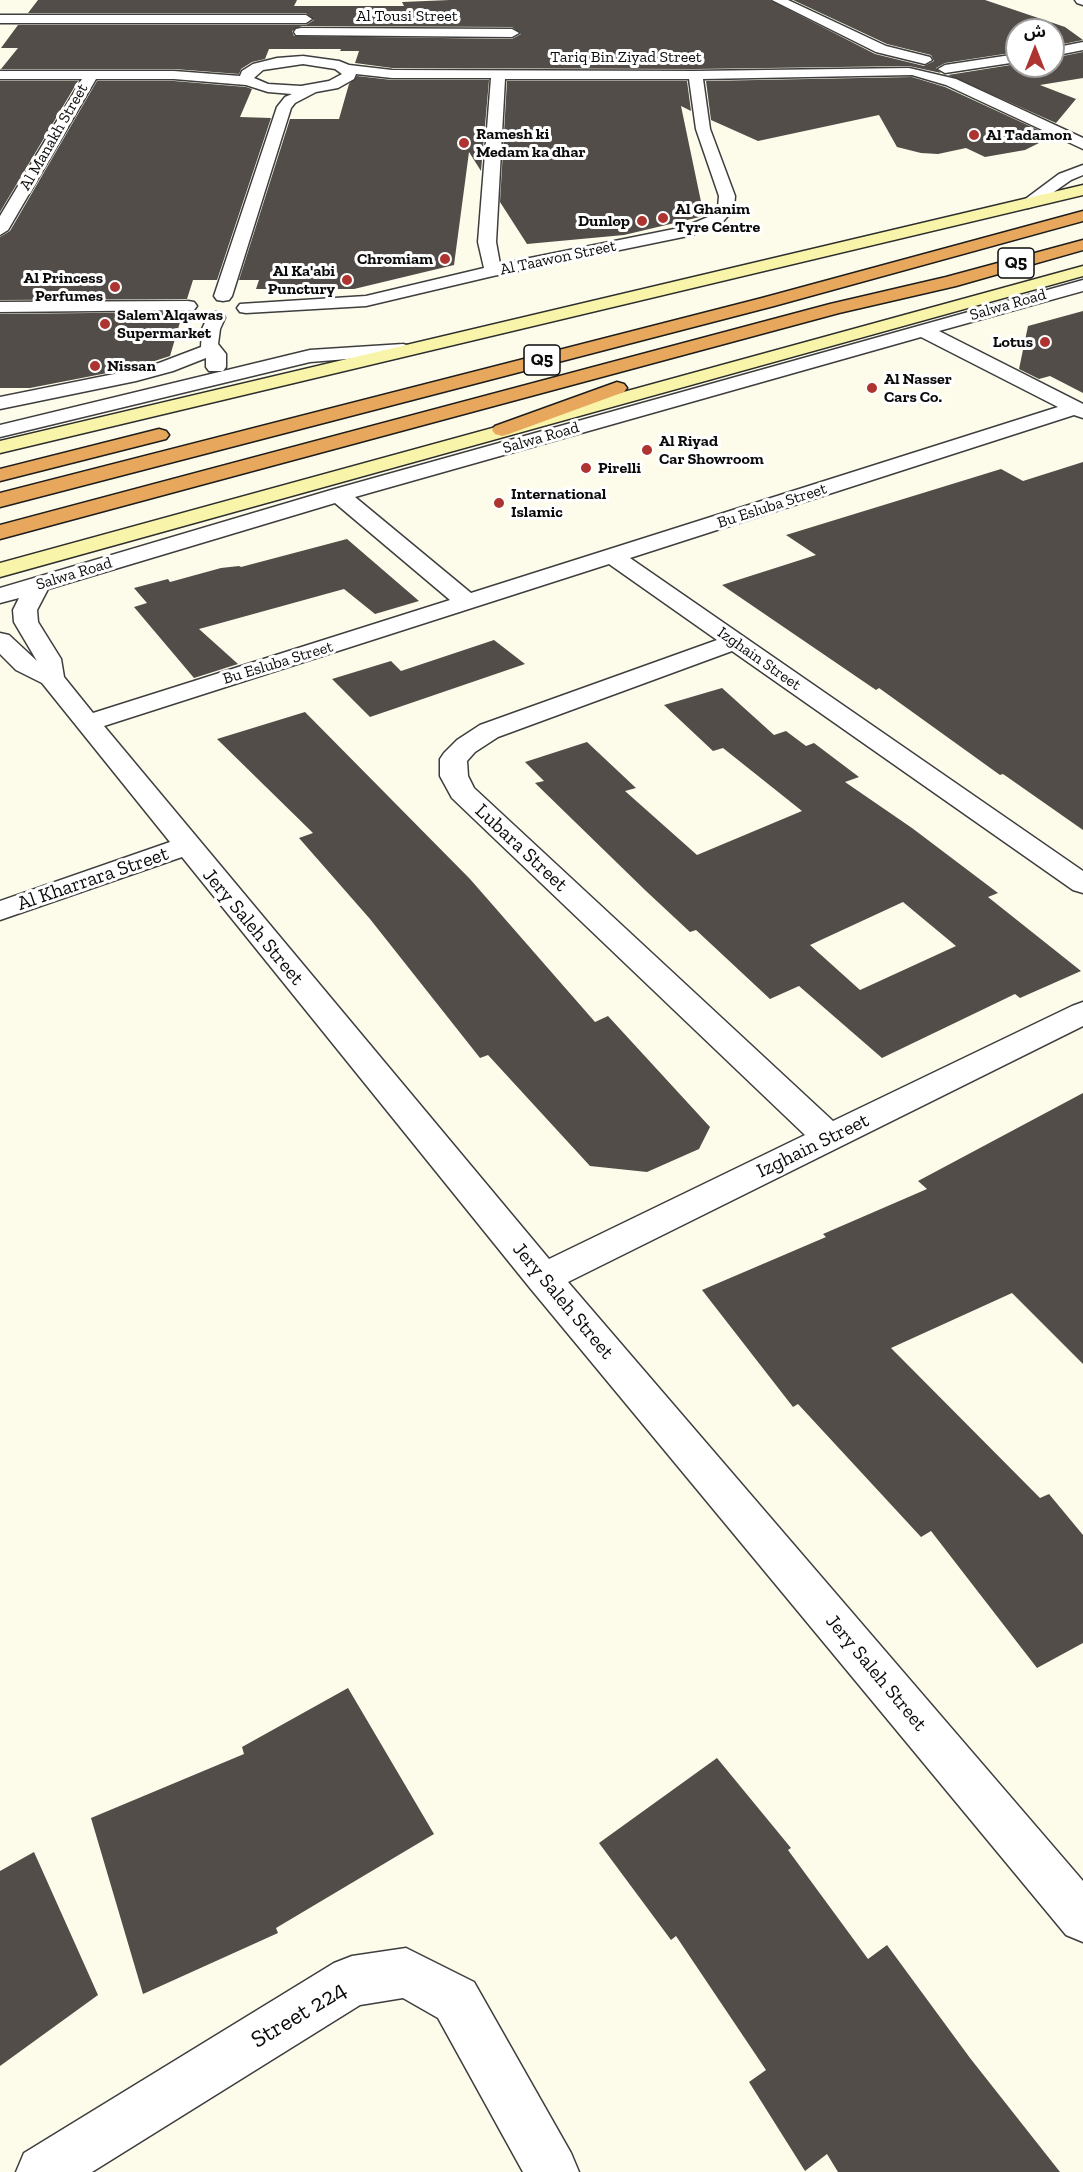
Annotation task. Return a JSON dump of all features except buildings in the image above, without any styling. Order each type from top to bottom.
[{"type":"highway","points":[[642,314],[920,248],[1083,215]]},
{"type":"highway","name":"Q5","points":[[0,500],[768,302],[1083,215]]},
{"type":"highway","name":"Salwa Road","points":[[0,532],[836,308],[950,282],[1083,245]]},
{"type":"highway","points":[[502,430],[641,380],[851,316],[950,282]]},
{"type":"highway","points":[[0,475],[172,432]]},
{"type":"main road","points":[[0,447],[1083,190]]},
{"type":"main road","name":"Salwa Road","points":[[0,570],[1083,271]]},
{"type":"main road","points":[[962,304],[1035,298]]},
{"type":"main road","points":[[73,574],[149,528]]},
{"type":"street","points":[[778,0],[881,49],[939,69],[1080,141]]},
{"type":"street","points":[[0,19],[308,14],[296,47],[277,62],[251,75],[0,75]]},
{"type":"street","name":"Al Tousi Street","points":[[301,32],[512,33]]},
{"type":"street","points":[[1065,50],[1083,46]]},
{"type":"street","points":[[296,47],[328,62],[345,75]]},
{"type":"street","points":[[881,49],[905,68],[939,69],[1005,60]]},
{"type":"street","points":[[277,62],[303,60],[328,62]]},
{"type":"street","points":[[905,68],[939,69]]},
{"type":"street","name":"Tariq Bin Ziyad Street","points":[[310,90],[345,75],[695,75],[861,72],[905,68]]},
{"type":"street","name":"Al Manakh Street","points":[[0,230],[91,75]]},
{"type":"street","points":[[251,75],[277,96],[284,107]]},
{"type":"street","points":[[493,272],[487,242],[498,75]]},
{"type":"street","name":"Al Taawon Street","points":[[246,308],[366,301],[704,226],[720,216],[726,209],[727,196],[703,129],[695,75]]},
{"type":"street","points":[[267,88],[310,90]]},
{"type":"street","points":[[0,307],[205,299],[242,300],[247,304],[246,308],[233,316],[216,318],[188,312],[205,299],[284,107],[290,100],[310,90]]},
{"type":"street","points":[[1028,203],[1065,177],[1083,170]]},
{"type":"street","name":"Salwa Road","points":[[0,596],[339,495],[1083,285]]},
{"type":"street","points":[[198,382],[213,371],[218,362],[210,337],[216,318]]},
{"type":"street","name":"Bu Esluba Street","points":[[922,330],[1079,410]]},
{"type":"street","points":[[0,430],[277,363],[326,354],[403,350]]},
{"type":"street","points":[[0,404],[166,367],[214,351],[244,362],[277,363]]},
{"type":"street","name":"Bu Esluba Street","points":[[87,723],[1079,410]]},
{"type":"street","points":[[339,495],[469,603]]},
{"type":"street","name":"Izghain Street","points":[[614,557],[1083,884]]},
{"type":"street","name":"Jery Saleh Street","points":[[40,584],[25,610],[26,622],[49,659],[51,678]]},
{"type":"street","name":"Jery Saleh Street","points":[[0,640],[25,665],[51,678],[543,1278],[1076,1895]]},
{"type":"street","name":"Lubara Street","points":[[734,642],[489,731],[466,746],[453,759],[454,776],[462,792],[830,1138]]},
{"type":"street","name":"Al Kharrara Street","points":[[0,911],[187,846]]},
{"type":"street","name":"Izghain Street","points":[[543,1278],[1083,1013]]},
{"type":"street","name":"Street 224","points":[[44,2172],[352,1982],[406,1973],[456,2000],[552,2172]]},
{"type":"place","name":"Al Tadamon","points":[[974,135]]},
{"type":"place","name":"Ramesh ki Medam ka dhar","points":[[464,143]]},
{"type":"place","name":"Al Ghanim Tyre Centre","points":[[663,218]]},
{"type":"place","name":"Dunlop","points":[[642,221]]},
{"type":"place","name":"Chromiam","points":[[445,259]]},
{"type":"place","name":"Al Ka'abi Punctury","points":[[347,280]]},
{"type":"place","name":"Al Princess Perfumes","points":[[115,287]]},
{"type":"place","name":"Salem Alqawas Supermarket","points":[[105,324]]},
{"type":"place","name":"Lotus","points":[[1045,342]]},
{"type":"place","name":"Nissan","points":[[95,366]]},
{"type":"place","name":"Al Nasser Cars Co.","points":[[872,388]]},
{"type":"place","name":"Al Riyad Car Showroom","points":[[647,450]]},
{"type":"place","name":"Pirelli","points":[[586,468]]},
{"type":"place","name":"International Islamic","points":[[499,503]]}]
